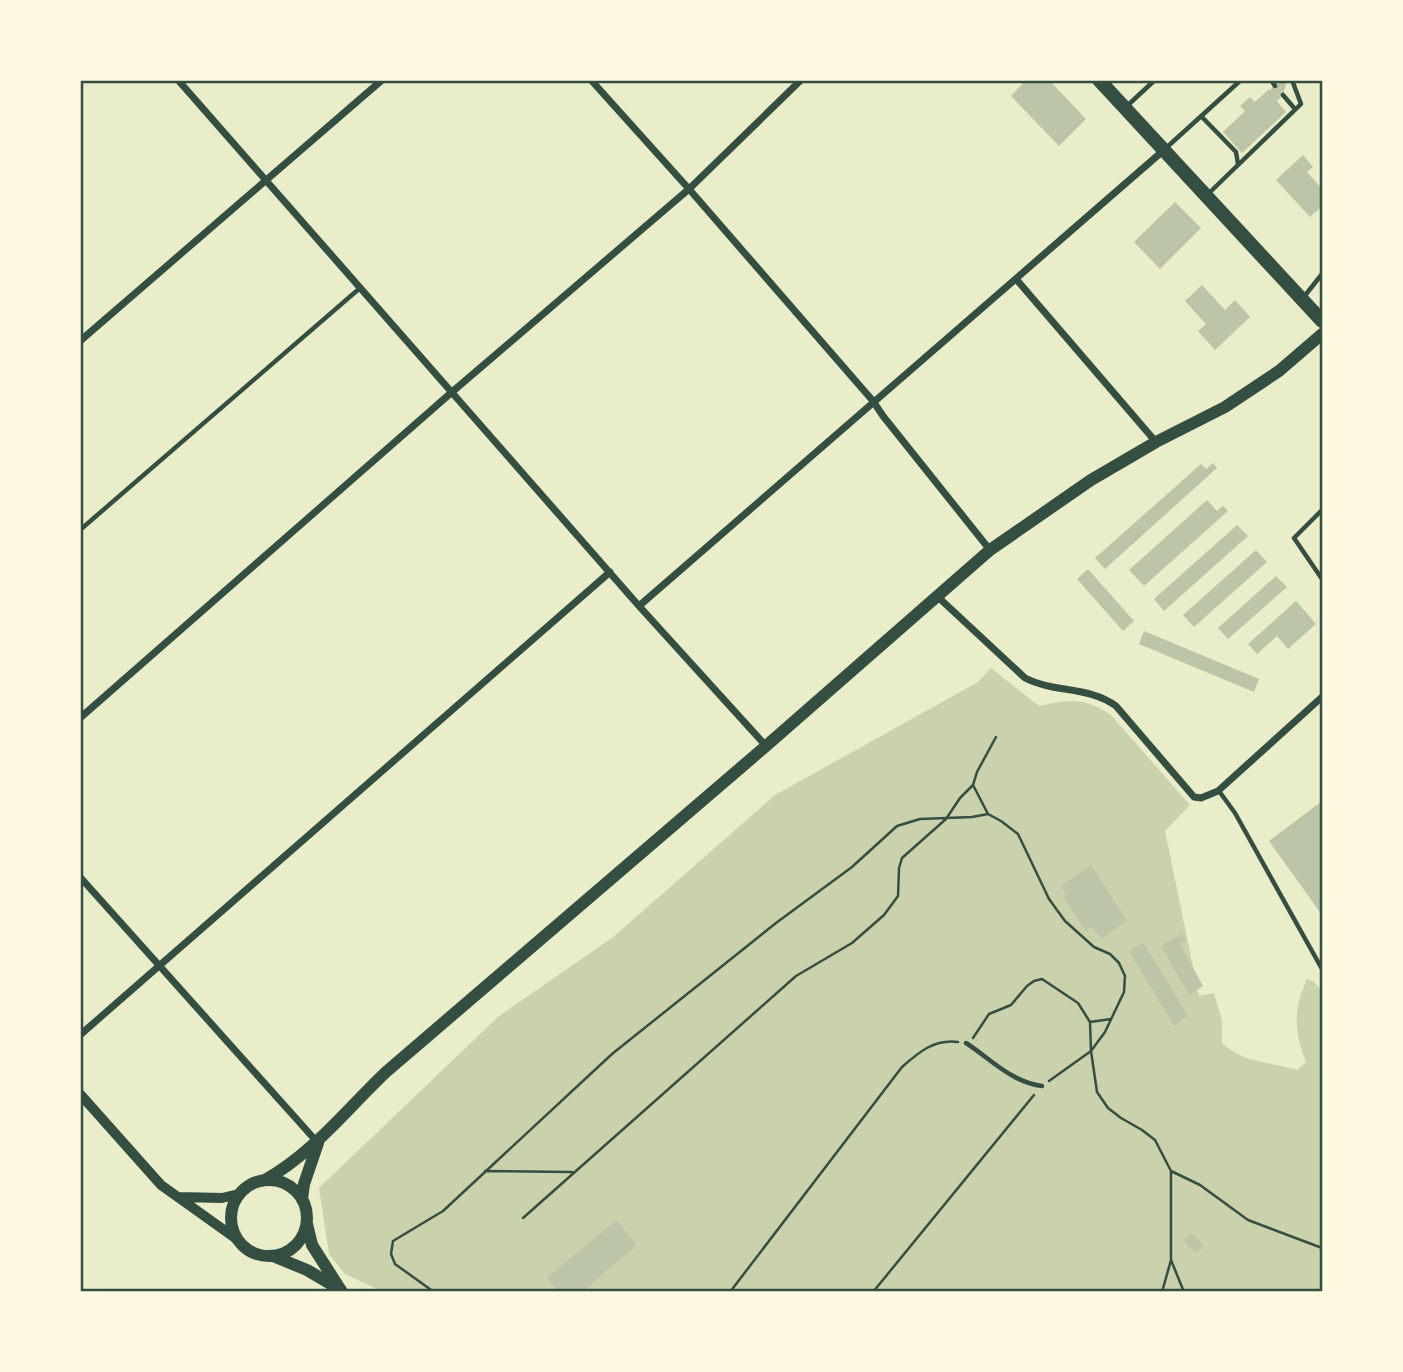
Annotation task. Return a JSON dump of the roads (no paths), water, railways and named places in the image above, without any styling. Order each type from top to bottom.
[{"type":"main road","points":[[1098,80],[1322,321]]},
{"type":"main road","points":[[341,1291],[307,1270],[272,1256],[247,1250],[231,1226],[234,1201],[239,1194],[250,1184],[265,1180],[287,1168],[298,1156],[318,1143],[350,1106],[386,1072],[990,550],[1091,480],[1156,442],[1225,407],[1279,371],[1322,334]]},
{"type":"main road","points":[[302,1199],[304,1184],[318,1143]]},
{"type":"main road","points":[[265,1180],[289,1185],[302,1199],[312,1245],[341,1291]]},
{"type":"main road","points":[[272,1256],[293,1248],[307,1224]]},
{"type":"street","points":[[178,80],[639,606],[766,746]]},
{"type":"street","points":[[80,341],[382,80]]},
{"type":"street","points":[[591,80],[873,401],[990,550]]},
{"type":"street","points":[[80,718],[452,392],[689,189],[801,80]]},
{"type":"street","points":[[639,606],[1164,150]]},
{"type":"street","points":[[1016,279],[1156,442]]},
{"type":"street","points":[[80,1035],[610,572]]},
{"type":"street","points":[[938,597],[1026,678],[1037,684],[1104,697],[1116,706],[1194,797],[1200,798],[1218,791],[1322,697]]},
{"type":"street","points":[[80,877],[318,1143]]},
{"type":"street","points":[[80,1094],[161,1185],[238,1240]]},
{"type":"street","points":[[179,1197],[222,1198],[239,1194]]},
{"type":"lane","points":[[1124,108],[1155,80]]},
{"type":"lane","points":[[1164,150],[1241,80]]},
{"type":"lane","points":[[1271,80],[1275,86]]},
{"type":"lane","points":[[1207,195],[1301,104],[1292,80]]},
{"type":"lane","points":[[1283,95],[1295,109]]},
{"type":"lane","points":[[1201,116],[1236,152],[1238,165]]},
{"type":"lane","points":[[1302,299],[1322,274]]},
{"type":"lane","points":[[80,530],[360,288]]},
{"type":"lane","points":[[1322,510],[1294,538],[1322,578]]},
{"type":"lane","points":[[1218,791],[1235,813],[1322,969]]},
{"type":"lane","points":[[966,1043],[1009,1074],[1042,1086]]}]
